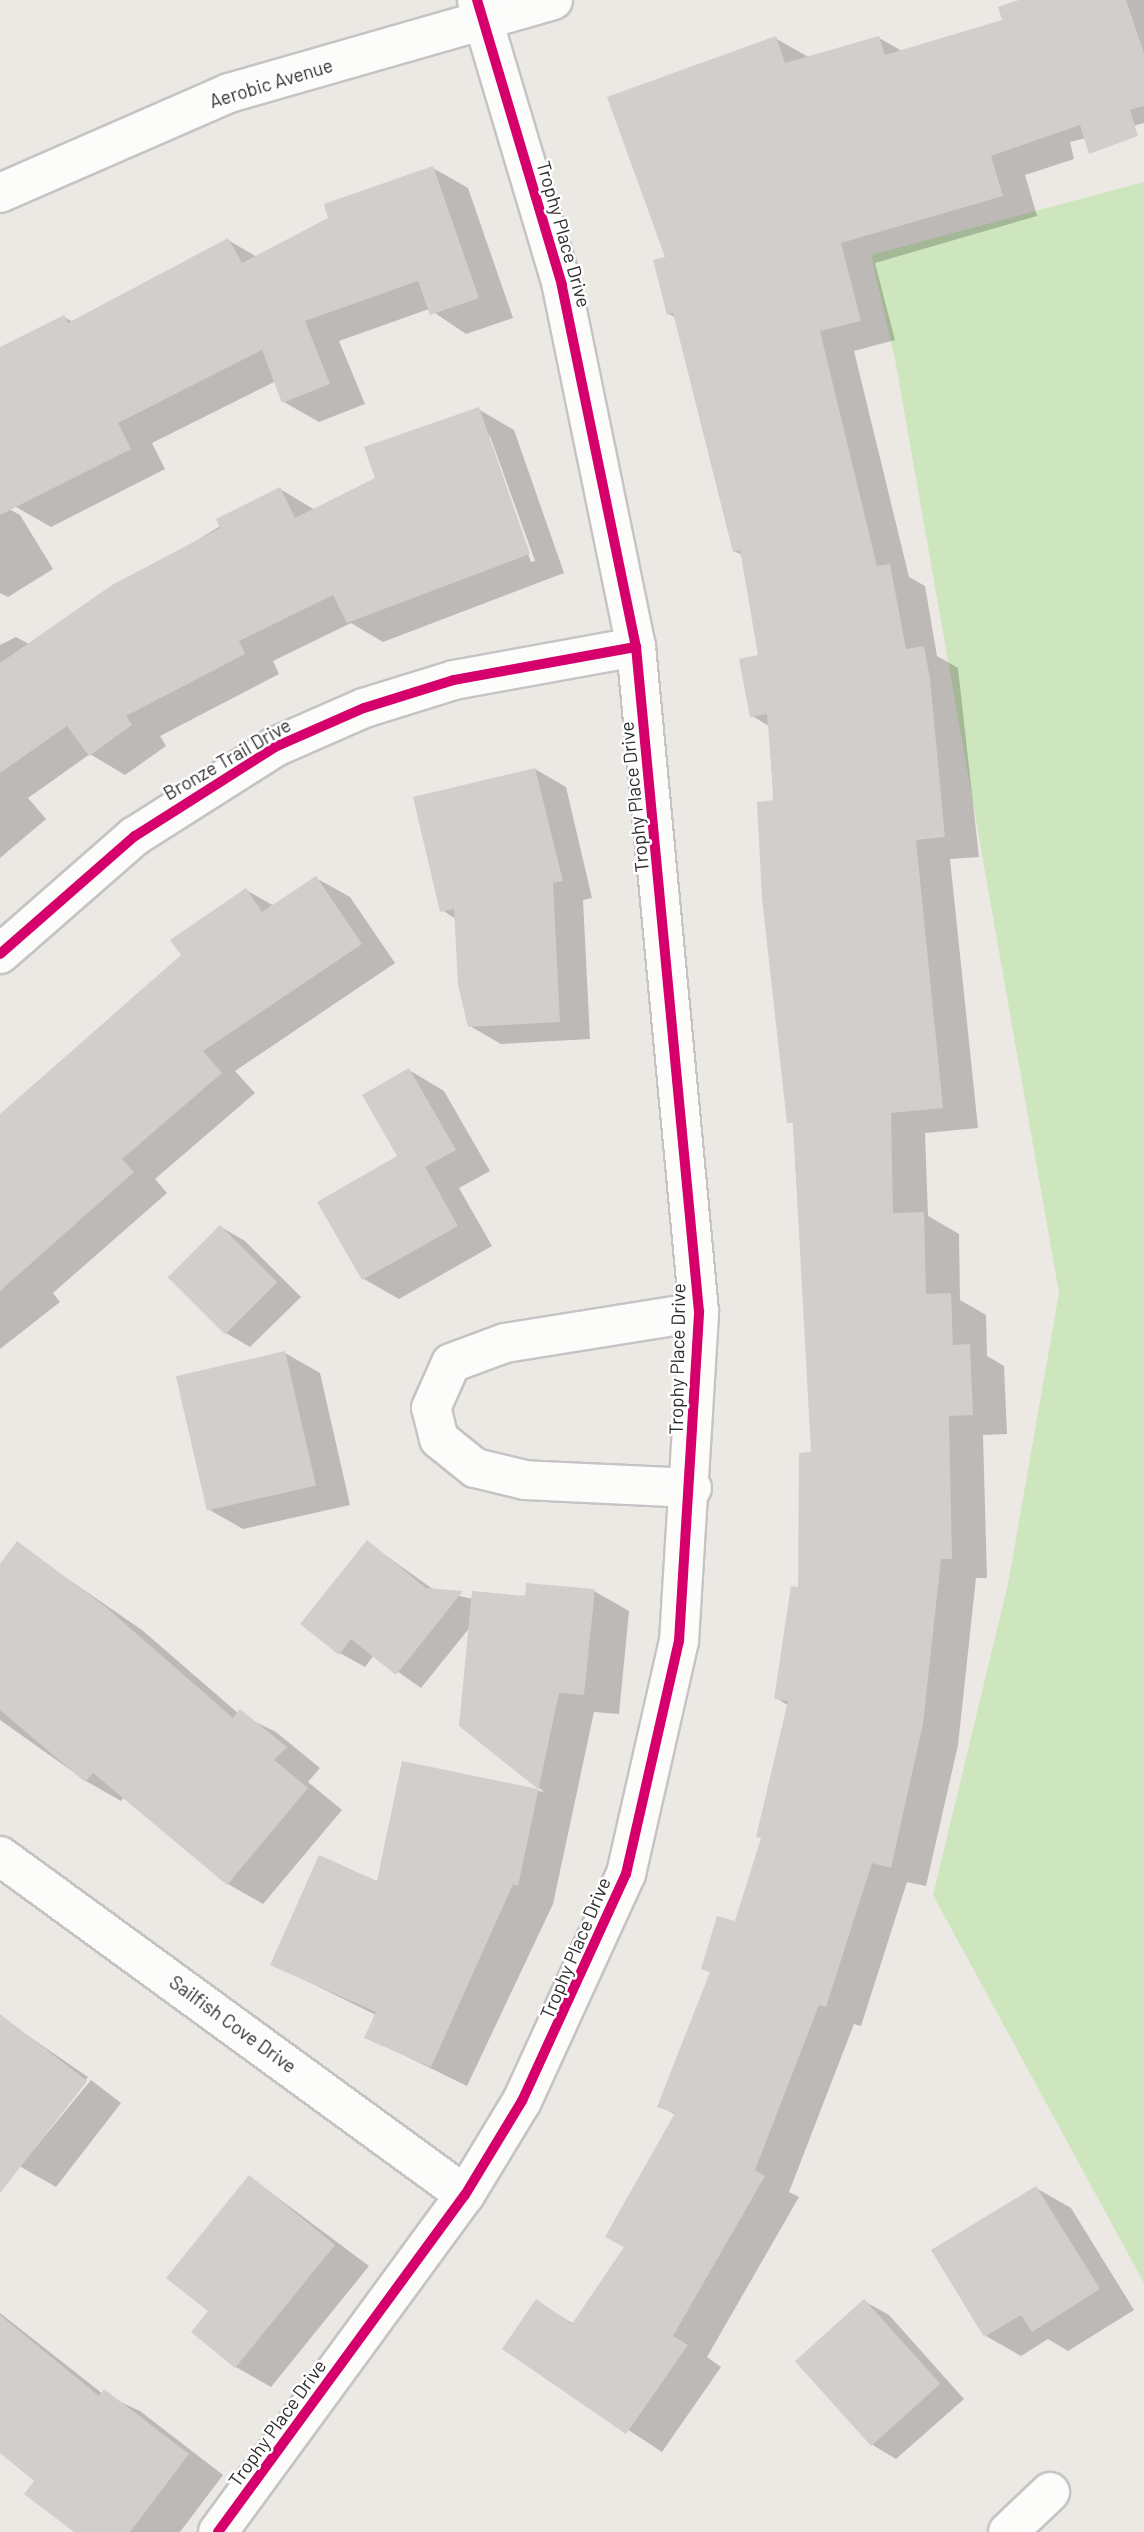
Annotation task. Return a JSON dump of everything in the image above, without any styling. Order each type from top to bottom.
[{"type":"street","name":"Aerobic Avenue","points":[[0,193],[229,93],[480,10],[552,0]]},
{"type":"street","name":"Trophy Place Drive","points":[[218,2532],[465,2195],[573,2001],[626,1874],[679,1641],[692,1488],[699,1312],[636,647],[562,285],[480,10]]},
{"type":"street","name":"Bronze Trail Drive","points":[[0,954],[135,836],[275,747],[364,708],[453,680],[636,647]]},
{"type":"street","points":[[692,1488],[525,1480],[475,1468],[439,1439],[430,1408],[451,1363],[505,1343],[699,1312]]},
{"type":"street","name":"Sailfish Cove Drive","points":[[0,1856],[465,2195]]},
{"type":"street","points":[[1008,2532],[1050,2492]]},
{"type":"green space","points":[[1144,182],[1144,2283],[933,1895],[1008,1584],[1059,1293],[895,359],[871,255]]},
{"type":"building","points":[[1019,0],[1126,0],[1144,53],[1144,106],[1130,110],[1138,136],[1089,154],[1080,125],[991,156],[1003,196],[841,243],[861,321],[820,331],[877,566],[890,564],[906,649],[924,646],[930,679],[945,837],[916,840],[943,1108],[891,1113],[893,1213],[924,1212],[926,1294],[951,1293],[953,1345],[970,1344],[973,1415],[949,1416],[952,1559],[941,1559],[923,1724],[891,1868],[872,1863],[826,2007],[819,2005],[755,2170],[765,2176],[673,2336],[688,2345],[626,2434],[502,2349],[536,2299],[572,2324],[624,2247],[605,2237],[675,2113],[657,2107],[710,1972],[701,1969],[717,1916],[735,1921],[761,1838],[756,1837],[788,1701],[774,1699],[791,1586],[798,1587],[799,1453],[811,1452],[793,1123],[787,1123],[762,898],[757,802],[774,800],[767,714],[750,717],[739,659],[758,655],[740,550],[733,552],[673,313],[667,315],[653,260],[665,257],[607,97],[776,36],[785,63],[879,36],[885,55],[1002,20],[998,7]]},
{"type":"building","points":[[433,166],[479,298],[430,315],[418,281],[305,321],[330,384],[282,403],[262,350],[118,423],[131,449],[0,515],[0,347],[64,315],[68,323],[228,238],[242,263],[328,218],[324,204]]},
{"type":"building","points":[[479,407],[530,554],[347,623],[333,595],[239,641],[245,654],[126,716],[132,725],[89,756],[67,726],[0,773],[0,663],[112,585],[220,528],[216,519],[280,487],[295,518],[375,478],[364,447]]},
{"type":"building","points":[[535,768],[563,881],[553,883],[560,1022],[468,1027],[458,985],[454,909],[440,912],[413,797]]},
{"type":"building","points":[[316,876],[362,944],[203,1051],[222,1073],[122,1159],[134,1172],[0,1291],[0,1114],[181,955],[170,940],[246,888],[262,912]]},
{"type":"building","points":[[409,1068],[456,1150],[425,1167],[458,1226],[362,1280],[317,1202],[397,1156],[362,1095]]},
{"type":"building","points":[[220,1225],[277,1282],[225,1335],[168,1277]]},
{"type":"building","points":[[285,1351],[316,1485],[207,1511],[176,1376]]},
{"type":"building","points":[[367,1540],[426,1588],[463,1591],[396,1675],[351,1639],[339,1655],[300,1624]]},
{"type":"building","points":[[17,1541],[107,1608],[233,1718],[240,1709],[287,1747],[274,1760],[308,1788],[227,1885],[93,1773],[85,1782],[0,1710],[0,1564]]},
{"type":"building","points":[[526,1583],[595,1589],[584,1695],[559,1693],[518,1886],[513,1884],[431,2067],[364,2038],[376,2012],[270,1965],[319,1855],[377,1881],[402,1761],[538,1789],[459,1726],[472,1591],[525,1596]]},
{"type":"building","points":[[0,2014],[87,2081],[0,2193]]},
{"type":"building","points":[[249,2175],[335,2245],[235,2368],[191,2332],[208,2311],[166,2278]]},
{"type":"building","points":[[1036,2186],[1100,2289],[1032,2332],[1021,2315],[984,2337],[931,2250]]},
{"type":"building","points":[[864,2299],[940,2384],[871,2446],[795,2361]]},
{"type":"building","points":[[0,2315],[99,2396],[104,2389],[189,2454],[130,2532],[74,2532],[24,2494],[34,2481],[0,2453]]},
{"type":"cycle path","points":[[218,2532],[465,2195],[522,2101],[626,1874],[679,1641],[699,1312],[636,647],[562,285],[477,0]]},
{"type":"cycle path","points":[[0,954],[135,836],[275,747],[364,708],[454,680],[636,647]]}]
